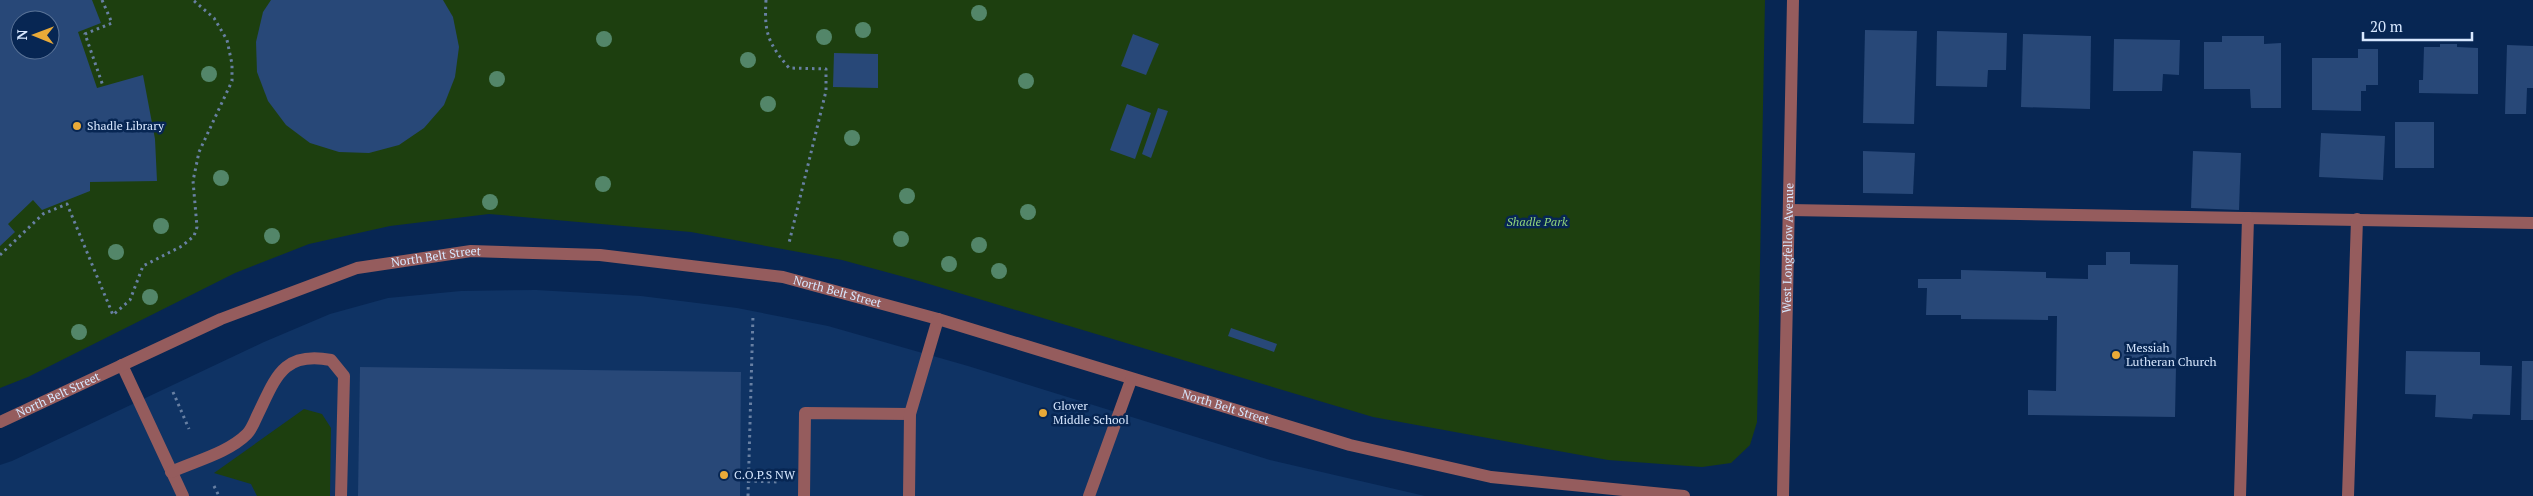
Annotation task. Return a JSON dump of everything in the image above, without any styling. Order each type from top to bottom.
[{"type":"street","name":"West Longfellow Avenue","points":[[1782,496],[1793,0]]},
{"type":"street","points":[[1789,210],[2533,222]]},
{"type":"street","points":[[2240,496],[2248,218]]},
{"type":"street","points":[[2348,496],[2357,220]]},
{"type":"street","name":"North Belt Street","points":[[0,422],[221,319],[356,268],[471,251],[600,255],[783,277],[938,319],[1131,380],[1350,445],[1491,477],[1684,496]]},
{"type":"street","points":[[909,496],[910,414],[938,319]]},
{"type":"street","points":[[172,472],[226,448],[248,434],[279,373],[295,361],[313,357],[331,360],[344,376],[341,496]]},
{"type":"street","points":[[122,365],[183,496]]},
{"type":"street","points":[[1089,496],[1131,380]]},
{"type":"street","points":[[804,490],[805,414],[910,414]]},
{"type":"path","points":[[102,0],[112,23],[85,34],[103,86]]},
{"type":"path","points":[[0,255],[43,214],[67,204],[113,316],[130,300],[143,266],[182,246],[194,236],[198,227],[193,181],[199,152],[232,81],[232,64],[227,40],[214,18],[198,2],[193,0]]},
{"type":"path","points":[[766,0],[765,23],[772,48],[790,68],[826,69],[826,91],[789,243]]},
{"type":"path","points":[[748,496],[753,315]]},
{"type":"path","points":[[173,392],[189,429]]},
{"type":"path","points":[[748,481],[804,490]]},
{"type":"path","points":[[214,486],[219,496]]},
{"type":"shaded area","points":[[536,290],[641,296],[737,308],[828,326],[968,366],[1270,460],[1425,496],[0,496],[0,465],[264,342],[330,314],[388,298],[461,291]]},
{"type":"green space","name":"Shadle Park","points":[[0,0],[1765,0],[1757,422],[1750,445],[1731,463],[1702,467],[1608,460],[1373,417],[919,281],[842,260],[691,232],[489,214],[390,226],[309,244],[235,273],[28,377],[0,388]]},
{"type":"green space","points":[[304,409],[322,414],[331,428],[330,496],[257,496],[251,484],[214,473]]},
{"type":"building","name":"Shadle Library","points":[[0,0],[92,0],[101,23],[78,32],[97,88],[143,75],[155,139],[157,181],[90,182],[90,191],[42,210],[33,200],[8,224],[15,232],[0,246]]},
{"type":"building","points":[[271,0],[443,0],[453,17],[459,47],[455,77],[444,105],[424,128],[399,145],[369,153],[339,152],[310,143],[286,125],[268,101],[257,72],[256,42],[263,12]]},
{"type":"building","points":[[1865,30],[1917,31],[1914,124],[1863,123]]},
{"type":"building","points":[[1937,31],[2007,33],[2006,70],[1988,70],[1987,87],[1936,86]]},
{"type":"building","points":[[1133,34],[1159,44],[1146,75],[1121,66]]},
{"type":"building","points":[[2023,34],[2091,36],[2090,109],[2021,107]]},
{"type":"building","points":[[2222,36],[2264,36],[2264,44],[2281,43],[2281,108],[2251,108],[2250,89],[2204,89],[2204,42],[2222,42]]},
{"type":"building","points":[[2114,39],[2180,40],[2179,75],[2163,74],[2162,91],[2113,91]]},
{"type":"building","points":[[2440,44],[2457,44],[2457,47],[2478,48],[2478,94],[2419,93],[2419,80],[2423,80],[2424,47],[2440,47]]},
{"type":"building","points":[[2507,45],[2533,46],[2533,88],[2527,88],[2526,114],[2505,114]]},
{"type":"building","points":[[2358,49],[2378,49],[2378,85],[2366,85],[2366,91],[2361,91],[2361,111],[2312,110],[2312,58],[2358,58]]},
{"type":"building","points":[[834,53],[878,54],[878,88],[833,87]]},
{"type":"building","points":[[1127,104],[1151,113],[1135,159],[1110,150]]},
{"type":"building","points":[[1158,108],[1168,111],[1151,158],[1142,154]]},
{"type":"building","points":[[2395,122],[2434,122],[2434,168],[2395,168]]},
{"type":"building","points":[[2321,133],[2385,136],[2383,180],[2319,177]]},
{"type":"building","points":[[1863,151],[1915,153],[1913,194],[1863,193]]},
{"type":"building","points":[[2193,151],[2241,153],[2239,210],[2191,208]]},
{"type":"building","name":"Messiah Lutheran Church","points":[[2106,252],[2130,252],[2130,264],[2178,265],[2175,417],[2028,415],[2028,390],[2056,391],[2057,316],[2048,316],[2048,320],[1961,319],[1961,315],[1926,315],[1927,288],[1918,288],[1918,279],[1961,279],[1961,270],[2046,272],[2046,278],[2088,279],[2088,265],[2106,265]]},
{"type":"building","points":[[1231,328],[1277,344],[1274,352],[1228,336]]},
{"type":"building","points":[[2406,351],[2480,352],[2480,365],[2512,366],[2510,415],[2473,414],[2472,419],[2435,417],[2436,395],[2405,394]]},
{"type":"building","points":[[2522,361],[2533,361],[2533,420],[2521,420]]},
{"type":"building","points":[[360,367],[741,372],[740,496],[358,496]]},
{"type":"place","name":"Shadle Library","points":[[77,126]]},
{"type":"place","name":"Messiah Lutheran Church","points":[[2116,355]]},
{"type":"place","name":"Glover Middle School","points":[[1043,413]]},
{"type":"place","name":"C.O.P.S NW","points":[[724,475]]}]
